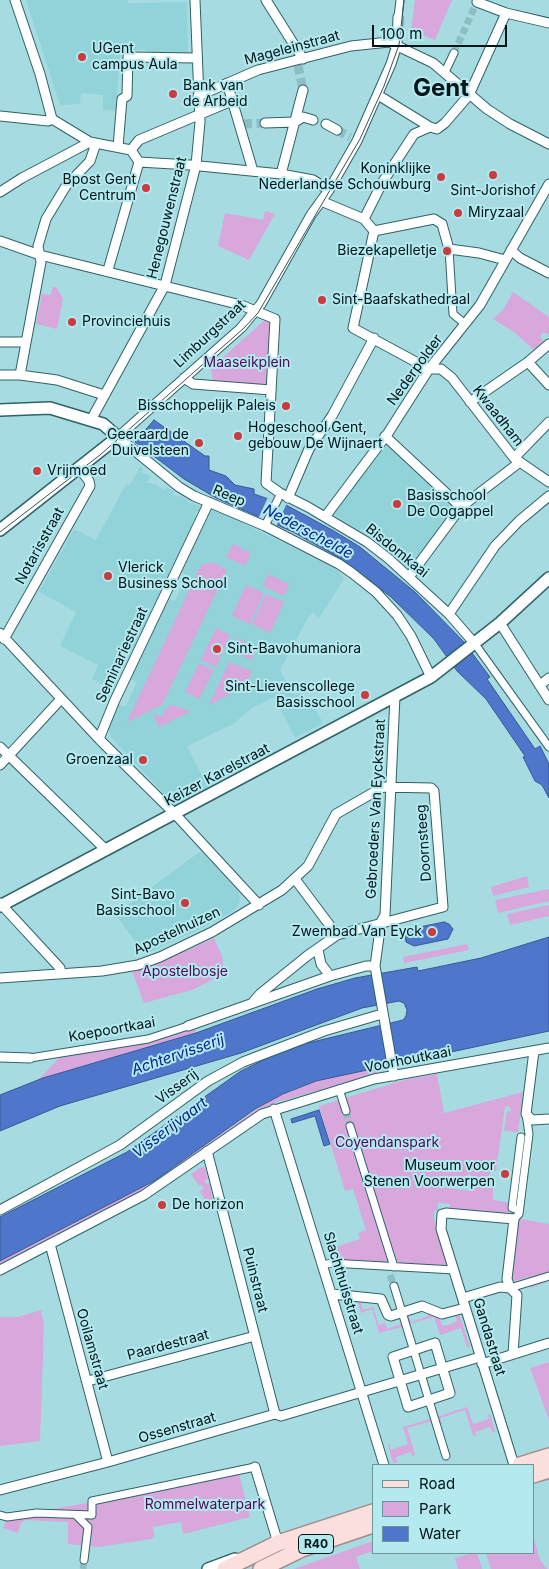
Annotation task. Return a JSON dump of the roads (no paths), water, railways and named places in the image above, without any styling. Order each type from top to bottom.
[{"type":"main road","points":[[523,1464],[549,1456]]},
{"type":"main road","points":[[534,1475],[549,1470]]},
{"type":"main road","name":"R40","points":[[225,1569],[246,1557],[278,1543],[372,1512]]},
{"type":"main road","name":"R40","points":[[261,1569],[302,1549],[372,1525]]},
{"type":"street","points":[[15,0],[40,74],[52,119]]},
{"type":"street","name":"Henegouwenstraat","points":[[94,421],[104,395],[165,286],[196,165],[200,118],[195,0]]},
{"type":"street","points":[[266,0],[299,61]]},
{"type":"street","points":[[398,17],[400,0]]},
{"type":"street","points":[[477,2],[506,13],[549,23]]},
{"type":"street","points":[[364,219],[382,183],[414,134],[445,123],[469,95],[506,13]]},
{"type":"street","name":"Limburgstraat","points":[[120,436],[241,328],[255,312],[329,190],[378,95],[397,45],[398,17]]},
{"type":"street","name":"Mageleinstraat","points":[[198,96],[258,70],[370,42],[389,42],[433,63],[469,95],[510,124],[549,144]]},
{"type":"street","points":[[445,72],[454,52]]},
{"type":"street","points":[[118,143],[122,99],[127,96],[128,57],[196,58]]},
{"type":"street","points":[[227,83],[234,100],[253,171]]},
{"type":"street","points":[[281,174],[296,122],[300,95],[303,90]]},
{"type":"street","points":[[378,95],[432,128]]},
{"type":"street","points":[[131,150],[139,140],[200,118],[234,100]]},
{"type":"street","points":[[0,116],[52,119],[93,143]]},
{"type":"street","points":[[265,123],[296,122],[303,116],[313,120]]},
{"type":"street","points":[[326,124],[337,130]]},
{"type":"street","points":[[20,375],[41,262],[38,246],[49,212],[66,186],[90,161],[93,143]]},
{"type":"street","points":[[0,192],[75,148],[93,143],[118,143],[131,150],[139,162],[108,270]]},
{"type":"street","points":[[139,162],[196,165],[281,174],[313,180],[329,190]]},
{"type":"street","name":"Nederpolder","points":[[325,517],[385,436],[429,369],[480,305],[549,184]]},
{"type":"street","points":[[321,202],[364,219],[374,231]]},
{"type":"street","points":[[374,231],[434,219],[442,224],[449,249],[453,314],[465,324]]},
{"type":"street","points":[[374,231],[353,328],[429,369]]},
{"type":"street","points":[[0,241],[40,255],[108,270],[241,305],[275,319],[266,483],[282,497]]},
{"type":"street","points":[[449,249],[479,253],[505,260]]},
{"type":"street","points":[[511,250],[520,258],[549,273]]},
{"type":"street","points":[[266,524],[309,449],[332,416],[374,338]]},
{"type":"street","points":[[0,342],[25,342]]},
{"type":"street","points":[[470,402],[528,362],[549,344]]},
{"type":"street","points":[[528,362],[549,385]]},
{"type":"street","name":"Kwaadham","points":[[429,369],[441,368],[452,378],[517,460],[549,482]]},
{"type":"street","points":[[0,375],[20,375],[57,380],[104,395]]},
{"type":"street","points":[[184,378],[193,384],[271,390]]},
{"type":"street","points":[[0,410],[50,408],[103,424],[120,436],[0,530]]},
{"type":"street","points":[[94,421],[104,435],[102,450]]},
{"type":"street","points":[[408,576],[462,507],[517,460],[549,422]]},
{"type":"street","name":"Reep","points":[[120,436],[179,487],[209,502],[266,524],[339,564],[376,592],[397,615],[411,636],[431,677]]},
{"type":"street","points":[[385,436],[462,507]]},
{"type":"street","name":"Notarisstraat","points":[[2,636],[90,486],[89,481],[79,468]]},
{"type":"street","points":[[450,614],[494,546],[519,521],[549,496]]},
{"type":"street","name":"Bisdomkaai","points":[[282,497],[325,517],[367,542],[450,614],[473,646]]},
{"type":"street","name":"Seminariestraat","points":[[99,739],[115,700],[209,502]]},
{"type":"street","name":"Keizer Karelstraat","points":[[1,905],[431,677],[500,624],[549,578]]},
{"type":"street","points":[[500,624],[549,700]]},
{"type":"street","points":[[2,636],[99,739],[175,814],[259,905]]},
{"type":"street","points":[[473,646],[549,748]]},
{"type":"street","points":[[540,685],[549,678]]},
{"type":"street","name":"Gebroeders Van Eyckstraat","points":[[382,1014],[375,970],[381,922],[385,915],[395,696]]},
{"type":"street","points":[[0,765],[61,699]]},
{"type":"street","points":[[0,747],[106,850]]},
{"type":"street","name":"Apostelhuizen","points":[[0,978],[61,973],[72,975],[138,965],[212,932],[259,905],[295,879],[308,866],[336,814],[380,788],[392,786]]},
{"type":"street","name":"Doornsteeg","points":[[381,922],[443,907],[434,791],[431,788],[392,786]]},
{"type":"street","points":[[295,879],[337,935],[381,922]]},
{"type":"street","points":[[1,905],[60,968],[61,973]]},
{"type":"street","name":"Koepoortkaai","points":[[253,1002],[260,994],[307,956],[337,935]]},
{"type":"street","points":[[318,950],[321,964],[330,976]]},
{"type":"street","name":"Koepoortkaai","points":[[30,1058],[148,1040],[330,976],[366,966],[375,970]]},
{"type":"street","points":[[382,1014],[394,1076]]},
{"type":"street","name":"Visserij","points":[[0,1210],[120,1146],[208,1081],[243,1062],[324,1031],[382,1014]]},
{"type":"street","name":"Voorhoutkaai","points":[[0,1270],[144,1195],[262,1114],[274,1109],[374,1079],[549,1048]]},
{"type":"street","points":[[517,1209],[512,1208],[534,1051]]},
{"type":"street","points":[[0,1057],[30,1058]]},
{"type":"street","points":[[339,1089],[346,1111]]},
{"type":"street","name":"Slachthuisstraat","points":[[274,1109],[384,1464]]},
{"type":"street","points":[[526,1117],[532,1120],[549,1119]]},
{"type":"street","points":[[513,1354],[517,1295],[510,1288],[507,1279],[514,1219],[519,1214],[517,1209],[529,1134],[526,1117]]},
{"type":"street","points":[[350,1126],[391,1267],[390,1275]]},
{"type":"street","name":"Puinstraat","points":[[208,1151],[275,1414]]},
{"type":"street","name":"Gandastraat","points":[[514,1219],[449,1212],[442,1216],[441,1229],[514,1464]]},
{"type":"street","name":"Ooilamstraat","points":[[50,1244],[83,1374],[88,1381],[108,1462]]},
{"type":"street","points":[[323,1266],[331,1264],[454,1270]]},
{"type":"street","points":[[463,1298],[500,1287],[510,1288],[549,1276]]},
{"type":"street","points":[[394,1286],[446,1456]]},
{"type":"street","points":[[332,1294],[381,1299],[388,1315],[402,1314],[422,1306],[442,1314],[465,1308]]},
{"type":"street","name":"Paardestraat","points":[[88,1381],[255,1336]]},
{"type":"street","points":[[435,1343],[443,1368],[450,1393],[408,1406],[393,1357],[435,1343]]},
{"type":"street","name":"Ossenstraat","points":[[0,1490],[108,1462],[275,1414],[281,1416],[362,1394],[443,1368],[513,1354],[549,1343]]},
{"type":"street","points":[[0,1515],[7,1517],[36,1513],[92,1515],[92,1501],[255,1467],[278,1543]]},
{"type":"street","points":[[76,1515],[88,1527],[84,1560]]},
{"type":"street","points":[[208,1569],[224,1562],[246,1557]]},
{"type":"water","name":"Nederschelde","points":[[154,420],[205,456],[209,456],[209,470],[226,476],[235,485],[254,489],[254,494],[286,505],[334,531],[360,547],[415,592],[463,641],[490,677],[487,679],[535,749],[540,746],[549,764],[549,798],[542,785],[535,781],[523,757],[525,756],[486,699],[457,671],[434,639],[391,597],[340,558],[293,532],[216,498],[184,479],[135,442]]},
{"type":"water","points":[[444,922],[453,929],[448,939],[414,946],[406,942],[405,934],[410,929]]},
{"type":"water","points":[[549,937],[549,1031],[316,1081],[283,1094],[255,1109],[154,1181],[0,1261],[0,1217],[127,1152],[241,1071],[272,1056],[304,1044],[403,1020],[407,1010],[404,1003],[399,1001],[362,1008],[241,1053],[60,1106],[0,1131],[0,1095],[43,1078],[196,1033],[317,989],[355,978],[417,967],[418,971],[481,958]]},
{"type":"water","points":[[319,1110],[330,1144],[324,1146],[315,1116],[292,1123],[291,1119]]},
{"type":"tunnel","points":[[454,53],[476,4]]},
{"type":"tunnel","points":[[298,65],[303,90]]},
{"type":"tunnel","points":[[243,124],[265,123]]},
{"type":"tunnel","points":[[337,130],[350,137]]},
{"type":"tunnel","points":[[346,1111],[350,1126]]},
{"type":"tunnel","points":[[390,1275],[394,1286]]},
{"type":"tunnel","points":[[83,1569],[84,1560]]},
{"type":"tram line","points":[[0,532],[100,455],[244,328],[258,313],[360,139],[384,86],[399,45],[404,0]]},
{"type":"place","name":"UGent campus Aula","points":[[82,57]]},
{"type":"place","name":"Bank van de Arbeid","points":[[173,94]]},
{"type":"place","name":"Sint-Jorishof","points":[[493,175]]},
{"type":"place","name":"Koninklijke Nederlandse Schouwburg","points":[[441,177]]},
{"type":"place","name":"Bpost Gent Centrum","points":[[146,188]]},
{"type":"place","name":"Miryzaal","points":[[458,213]]},
{"type":"place","name":"Biezekapelletje","points":[[447,251]]},
{"type":"place","name":"Sint-Baafskathedraal","points":[[322,300]]},
{"type":"place","name":"Provinciehuis","points":[[72,322]]},
{"type":"place","name":"Bisschoppelijk Paleis","points":[[286,406]]},
{"type":"place","name":"Hogeschool Gent, gebouw De Wijnaert","points":[[238,436]]},
{"type":"place","name":"Geeraard de Duivelsteen","points":[[199,443]]},
{"type":"place","name":"Vrijmoed","points":[[37,471]]},
{"type":"place","name":"Basisschool De Oogappel","points":[[397,504]]},
{"type":"place","name":"Vlerick Business School","points":[[108,576]]},
{"type":"place","name":"Sint-Bavohumaniora","points":[[217,649]]},
{"type":"place","name":"Sint-Lievenscollege Basisschool","points":[[365,695]]},
{"type":"place","name":"Groenzaal","points":[[143,760]]},
{"type":"place","name":"Sint-Bavo Basisschool","points":[[185,903]]},
{"type":"place","name":"Zwembad Van Eyck","points":[[432,932]]},
{"type":"place","name":"Museum voor Stenen Voorwerpen","points":[[505,1174]]},
{"type":"place","name":"De horizon","points":[[162,1205]]},
{"type":"district","name":"Gent","points":[[441,89]]},
{"type":"park label","name":"Maaseikplein","points":[[247,363]]},
{"type":"park label","name":"Apostelbosje","points":[[185,972]]},
{"type":"park label","name":"Coyendanspark","points":[[387,1143]]},
{"type":"park label","name":"Rommelwaterpark","points":[[205,1505]]},
{"type":"water label","name":"Achtervisserij","points":[[178,1055]]},
{"type":"water label","name":"Visserijvaart","points":[[170,1128]]}]
